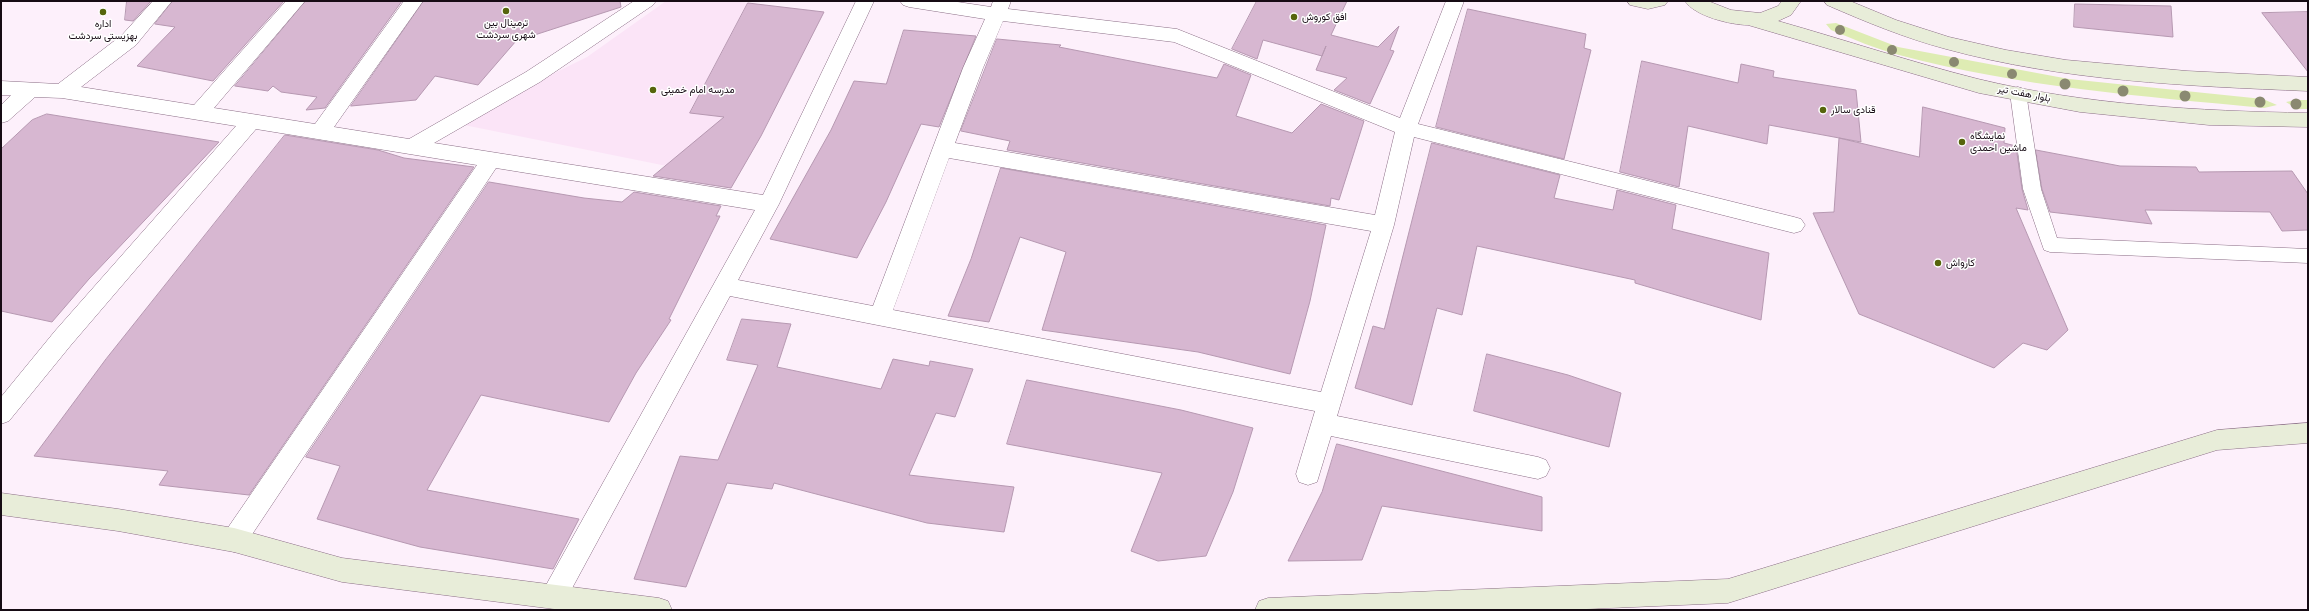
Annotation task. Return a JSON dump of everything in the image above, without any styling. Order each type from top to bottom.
[{"type":"street","points":[[62,91],[129,40],[163,1]]},
{"type":"street","points":[[198,113],[296,1]]},
{"type":"street","points":[[320,132],[414,1]]},
{"type":"street","points":[[410,147],[533,77],[647,1]]},
{"type":"street","points":[[554,596],[769,204],[865,1]]},
{"type":"street","points":[[909,1],[999,8],[1177,36],[1406,128],[1794,224]]},
{"type":"street","points":[[1308,474],[1383,225],[1406,128],[1455,1]]},
{"type":"street","points":[[1636,1],[1648,3],[1659,1]]},
{"type":"street","points":[[1694,1],[1714,12],[1748,19],[1765,18],[1780,13],[1792,1]]},
{"type":"street","points":[[1833,1],[1916,35],[1971,49],[2057,66],[2190,79],[2308,84]]},
{"type":"street","points":[[880,316],[973,68],[999,8]]},
{"type":"street","name":"بلوار هفت تیر","points":[[1748,19],[1979,86],[2080,105],[2209,118],[2306,122]]},
{"type":"street","points":[[1,88],[62,91],[769,204]]},
{"type":"street","points":[[1,116],[30,90]]},
{"type":"street","points":[[1,414],[63,338],[252,121]]},
{"type":"street","points":[[942,149],[1383,225]]},
{"type":"street","points":[[234,540],[491,160]]},
{"type":"street","points":[[724,286],[880,316],[1327,414],[1538,468]]},
{"type":"street","points":[[1268,610],[1728,591],[2218,440],[2308,433]]},
{"type":"street","points":[[1,504],[118,520],[234,540],[342,570],[659,610]]},
{"type":"lane","points":[[2018,93],[2032,189],[2050,245],[2308,256]]},
{"type":"shaded area","name":"مدرسه امام خمینی","points":[[666,1],[732,1],[824,12],[736,180],[454,123],[587,57]]},
{"type":"green space","points":[[1836,23],[1898,47],[2069,79],[2263,99],[2277,105],[2264,108],[2126,94],[2035,83],[1989,75],[1944,66],[1882,50],[1831,30],[1826,24]]},
{"type":"green space","points":[[2308,100],[2308,109],[2297,109],[2286,102]]},
{"type":"building","points":[[127,1],[151,1],[133,21],[125,20]]},
{"type":"building","points":[[173,1],[284,1],[213,81],[137,66],[175,27],[155,24]]},
{"type":"building","points":[[306,1],[402,1],[325,108],[306,110],[317,97],[281,92],[273,86],[268,91],[235,86]]},
{"type":"building","points":[[424,1],[620,1],[621,7],[516,41],[478,85],[435,76],[416,100],[351,106]]},
{"type":"building","points":[[1257,1],[1347,1],[1331,35],[1378,47],[1399,26],[1390,50],[1394,51],[1370,104],[1334,90],[1347,78],[1316,70],[1322,56],[1263,40],[1257,59],[1232,49]]},
{"type":"building","points":[[748,3],[824,12],[761,136],[731,188],[653,176],[724,117],[690,113]]},
{"type":"building","points":[[2075,4],[2171,6],[2173,37],[2074,27]]},
{"type":"building","points":[[1468,9],[1586,34],[1584,48],[1591,50],[1564,159],[1436,127]]},
{"type":"building","points":[[2308,12],[2308,72],[2262,13]]},
{"type":"building","points":[[904,30],[976,36],[939,127],[921,124],[886,202],[857,258],[770,239],[831,130],[854,81],[886,84]]},
{"type":"building","points":[[997,39],[1061,45],[1059,47],[1217,78],[1224,64],[1251,75],[1236,116],[1292,133],[1321,104],[1364,121],[1339,200],[1331,198],[1330,206],[1007,150],[1010,141],[961,131]]},
{"type":"building","points":[[1642,61],[1738,83],[1741,64],[1774,71],[1773,77],[1856,90],[1861,142],[1769,125],[1767,144],[1688,126],[1679,187],[1620,172]]},
{"type":"building","name":"کارواش","points":[[1923,107],[2005,128],[2004,143],[2016,146],[2022,189],[2028,210],[2016,208],[2068,330],[2047,350],[2023,343],[1994,368],[1859,314],[1813,213],[1834,212],[1839,138],[1919,157]]},
{"type":"building","points":[[47,114],[219,142],[89,279],[52,322],[1,311],[1,149],[32,120]]},
{"type":"building","points":[[285,135],[378,150],[404,158],[474,167],[249,495],[159,485],[168,471],[34,456],[106,359]]},
{"type":"building","points":[[1432,143],[1560,175],[1554,198],[1613,210],[1617,190],[1676,205],[1672,229],[1769,253],[1761,320],[1635,283],[1635,280],[1477,246],[1462,315],[1437,308],[1412,405],[1355,388],[1373,326],[1384,329]]},
{"type":"building","points":[[2036,150],[2120,166],[2196,167],[2199,172],[2292,171],[2308,194],[2308,230],[2282,231],[2270,212],[2145,210],[2152,224],[2050,212],[2042,189]]},
{"type":"building","points":[[1001,168],[1326,225],[1310,301],[1290,374],[1198,352],[1042,330],[1066,252],[1020,237],[989,322],[948,316],[971,259]]},
{"type":"building","points":[[489,182],[584,198],[622,202],[634,192],[721,206],[716,216],[720,216],[669,319],[671,320],[636,373],[609,422],[481,395],[427,490],[579,519],[553,569],[420,547],[317,519],[340,466],[306,457]]},
{"type":"building","points":[[742,319],[791,324],[777,367],[881,389],[893,359],[929,366],[930,361],[973,369],[955,417],[936,413],[909,475],[1014,487],[1004,532],[927,523],[774,483],[772,489],[727,483],[686,587],[634,579],[680,456],[718,460],[758,365],[727,360]]},
{"type":"building","points":[[1487,354],[1568,375],[1621,393],[1609,447],[1474,411]]},
{"type":"building","points":[[1027,380],[1181,410],[1253,428],[1233,492],[1206,556],[1158,561],[1131,551],[1162,473],[1007,444]]},
{"type":"building","points":[[1337,444],[1542,497],[1542,531],[1382,506],[1362,560],[1288,561],[1322,492]]},
{"type":"place","name":"ترمینال بین شهری سردشت","points":[[506,11]]},
{"type":"place","name":"اداره بهزیستی سردشت","points":[[103,12]]},
{"type":"place","name":"افق کوروش","points":[[1294,17]]},
{"type":"place","name":"مدرسه امام خمینی","points":[[653,90]]},
{"type":"place","name":"قنادی سالار","points":[[1823,110]]},
{"type":"place","name":"نمایشگاه ماشین احمدی","points":[[1962,142]]},
{"type":"place","name":"کارواش","points":[[1938,263]]}]
